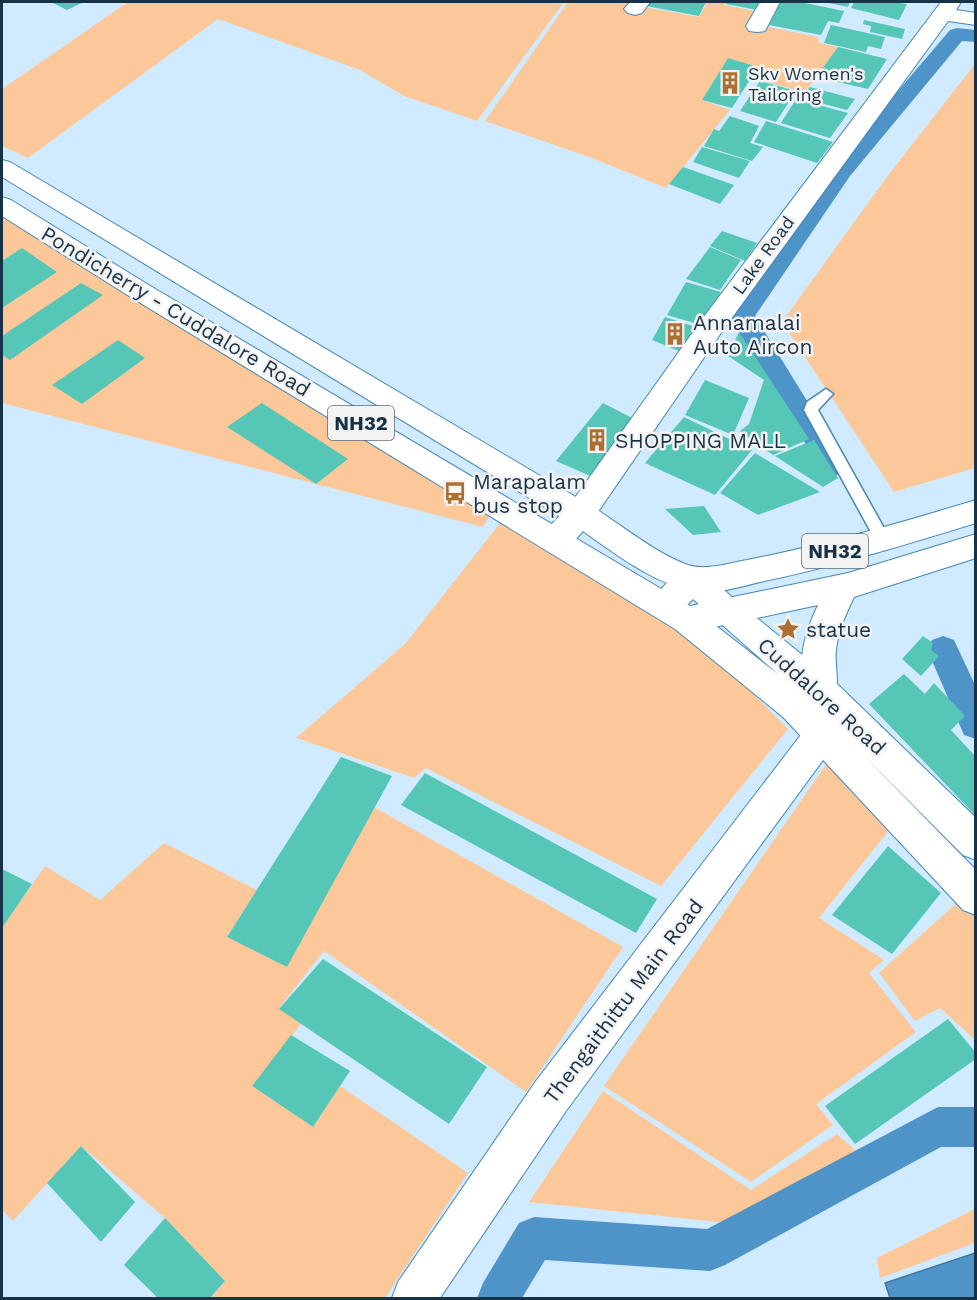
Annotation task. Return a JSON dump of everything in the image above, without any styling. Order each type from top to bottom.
[{"type":"main road","points":[[757,26],[770,2]]},
{"type":"main road","points":[[946,8],[975,19]]},
{"type":"main road","name":"Lake Road","points":[[556,539],[580,514],[732,299],[946,8]]},
{"type":"main road","name":"Pondicherry - Cuddalore Road","points":[[2,167],[661,565],[692,579]]},
{"type":"main road","name":"Pondicherry - Cuddalore Road","points":[[2,205],[138,290],[676,613]]},
{"type":"main road","name":"NH32","points":[[692,579],[728,576],[775,567],[882,539],[975,511]]},
{"type":"main road","name":"NH32","points":[[676,613],[725,610],[843,587],[975,546]]},
{"type":"main road","points":[[676,613],[692,579]]},
{"type":"main road","name":"Cuddalore Road","points":[[692,579],[829,713],[975,843]]},
{"type":"main road","points":[[829,713],[816,665],[820,637],[843,587]]},
{"type":"main road","name":"Cuddalore Road","points":[[676,613],[795,707],[829,713],[975,897]]},
{"type":"main road","name":"Thengaithittu Main Road","points":[[414,1299],[551,1096],[829,713]]},
{"type":"lane","points":[[826,394],[812,406],[811,410],[882,539]]},
{"type":"shaded area","points":[[128,2],[564,2],[477,121],[404,96],[360,70],[218,19],[28,158],[2,146],[2,89]]},
{"type":"shaded area","points":[[568,2],[639,2],[643,7],[699,17],[707,2],[726,2],[725,5],[760,12],[754,27],[766,30],[768,27],[818,37],[819,43],[838,47],[805,92],[754,79],[758,67],[728,59],[702,100],[730,110],[666,188],[592,158],[485,121]]},
{"type":"shaded area","points":[[975,64],[975,468],[894,492],[782,322],[889,174]]},
{"type":"shaded area","points":[[2,214],[492,511],[483,527],[2,403]]},
{"type":"shaded area","points":[[504,518],[650,608],[742,682],[788,729],[661,886],[426,768],[414,778],[296,738],[405,644]]},
{"type":"shaded area","points":[[827,763],[890,829],[819,918],[884,960],[869,973],[916,1032],[816,1104],[833,1125],[751,1182],[604,1086]]},
{"type":"shaded area","points":[[374,807],[623,947],[526,1092],[324,951],[279,1008],[301,1024],[253,1086],[313,1127],[340,1086],[468,1173],[385,1298],[211,1298],[225,1281],[165,1218],[81,1146],[13,1221],[2,1210],[2,928],[45,866],[100,900],[164,843],[257,890],[227,937],[287,967]]},
{"type":"shaded area","points":[[961,899],[975,914],[975,1038],[940,1008],[915,1021],[879,973]]},
{"type":"shaded area","points":[[603,1091],[751,1190],[837,1134],[863,1157],[746,1225],[529,1202]]},
{"type":"shaded area","points":[[975,1209],[975,1243],[880,1278],[877,1258]]},
{"type":"water","points":[[975,1253],[975,1298],[890,1298],[885,1283]]},
{"type":"building","points":[[51,2],[84,2],[67,10]]},
{"type":"building","points":[[648,2],[706,2],[699,16],[646,6]]},
{"type":"building","points":[[727,2],[760,2],[757,10],[726,4]]},
{"type":"building","points":[[781,2],[800,2],[844,11],[839,23],[828,21],[821,35],[769,25]]},
{"type":"building","points":[[824,2],[850,2],[848,7]]},
{"type":"building","points":[[854,2],[907,4],[899,20],[851,8]]},
{"type":"building","points":[[864,20],[905,29],[902,39],[870,32],[871,26],[863,24]]},
{"type":"building","points":[[831,25],[885,37],[881,49],[868,46],[866,52],[824,43]]},
{"type":"building","points":[[838,47],[887,59],[868,89],[816,77]]},
{"type":"building","name":"Skv Women's Tailoring","points":[[728,58],[758,67],[732,108],[702,100]]},
{"type":"building","points":[[760,81],[796,91],[776,122],[740,111]]},
{"type":"building","points":[[810,87],[855,99],[847,110],[801,98]]},
{"type":"building","points":[[796,99],[848,113],[830,138],[781,123]]},
{"type":"building","points":[[730,116],[759,126],[750,143],[763,147],[752,161],[704,146],[714,129],[719,131]]},
{"type":"building","points":[[766,121],[833,142],[817,163],[754,142]]},
{"type":"building","points":[[702,147],[750,161],[739,178],[693,162]]},
{"type":"building","points":[[683,167],[734,185],[720,204],[669,184]]},
{"type":"building","points":[[722,231],[757,243],[745,261],[710,246]]},
{"type":"building","points":[[710,247],[741,260],[720,290],[686,279]]},
{"type":"building","points":[[22,248],[57,272],[2,308],[2,261]]},
{"type":"building","points":[[686,282],[721,292],[701,325],[667,315]]},
{"type":"building","points":[[81,283],[103,295],[10,360],[2,355],[2,336]]},
{"type":"building","name":"Annamalai Auto Aircon","points":[[665,317],[699,328],[684,353],[652,340]]},
{"type":"building","points":[[739,332],[809,439],[773,455],[740,431],[749,424],[764,380],[728,356]]},
{"type":"building","points":[[118,340],[145,358],[82,404],[52,385]]},
{"type":"building","points":[[705,380],[749,398],[733,435],[685,415]]},
{"type":"building","points":[[262,403],[348,459],[316,484],[227,427]]},
{"type":"building","name":"SHOPPING MALL","points":[[603,403],[636,420],[595,478],[556,461]]},
{"type":"building","points":[[684,417],[752,450],[715,495],[645,463]]},
{"type":"building","points":[[814,440],[838,478],[823,487],[775,456]]},
{"type":"building","points":[[755,453],[820,492],[758,515],[720,493]]},
{"type":"building","points":[[704,506],[721,532],[693,535],[665,509]]},
{"type":"building","points":[[923,636],[933,643],[931,650],[939,656],[921,676],[902,659]]},
{"type":"building","points":[[904,674],[925,694],[934,683],[965,716],[951,730],[976,757],[974,814],[869,704]]},
{"type":"building","points":[[341,757],[392,776],[287,967],[227,937]]},
{"type":"building","points":[[425,773],[657,899],[636,933],[401,805]]},
{"type":"building","points":[[888,846],[941,893],[892,954],[832,915]]},
{"type":"building","points":[[2,869],[32,884],[2,928]]},
{"type":"building","points":[[323,959],[487,1067],[449,1124],[279,1009]]},
{"type":"building","points":[[948,1019],[976,1053],[976,1059],[855,1144],[825,1106]]},
{"type":"building","points":[[291,1035],[350,1071],[313,1127],[252,1086]]},
{"type":"building","points":[[81,1146],[135,1202],[101,1242],[47,1183]]},
{"type":"building","points":[[165,1218],[225,1281],[210,1298],[158,1298],[124,1265]]},
{"type":"waterway","points":[[833,466],[742,316],[842,171],[957,34],[976,36]]},
{"type":"waterway","points":[[943,649],[976,725]]},
{"type":"waterway","points":[[498,1298],[534,1238],[710,1250],[938,1127],[976,1127]]},
{"type":"place","name":"Skv Women's Tailoring","points":[[730,83]]},
{"type":"place","name":"Annamalai Auto Aircon","points":[[675,334]]},
{"type":"place","name":"SHOPPING MALL","points":[[597,440]]},
{"type":"place","name":"Marapalam bus stop","points":[[455,493]]},
{"type":"place","name":"statue","points":[[788,629]]}]
